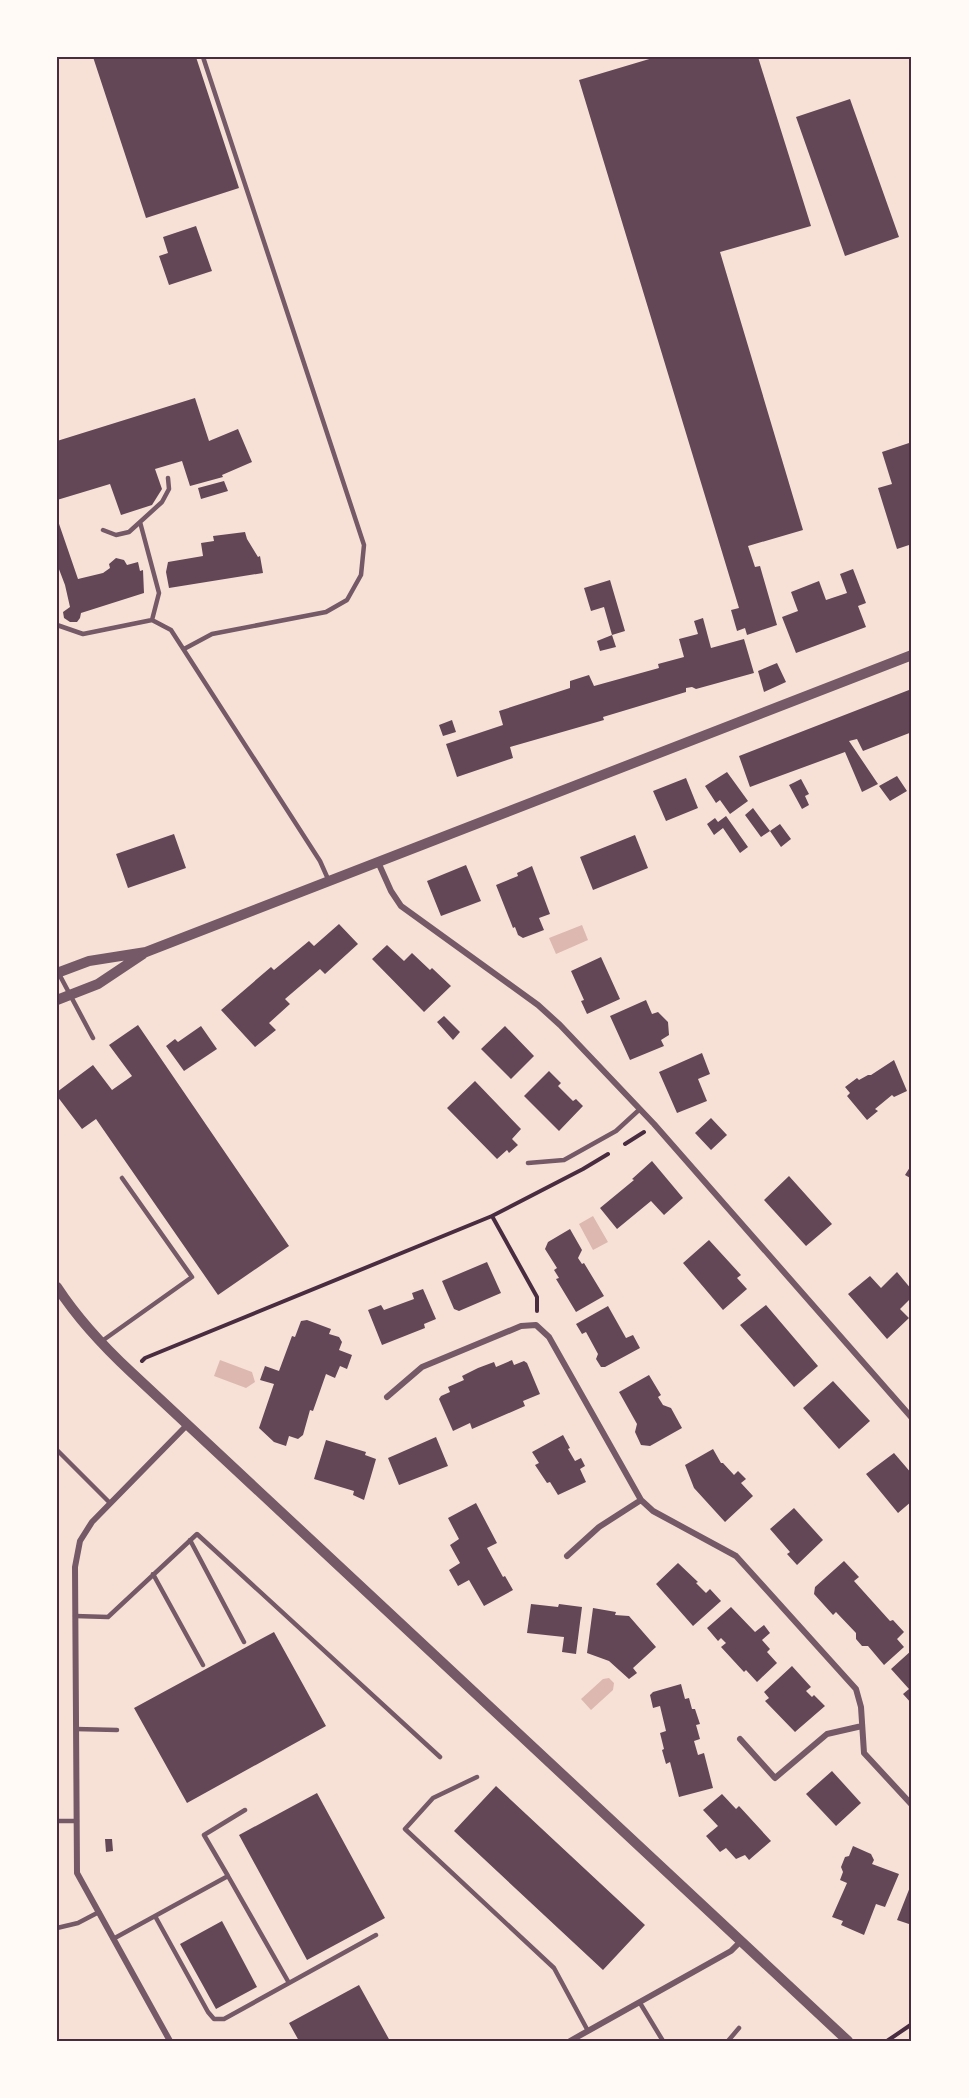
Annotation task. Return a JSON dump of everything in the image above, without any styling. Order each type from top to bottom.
[{"type":"street","points":[[58,972],[89,961],[146,952],[912,655]]},
{"type":"street","points":[[378,862],[391,891],[402,906],[538,1005],[560,1025],[654,1124],[912,1418]]},
{"type":"street","points":[[57,1000],[98,984],[146,952]]},
{"type":"street","points":[[57,1287],[70,1307],[100,1342],[131,1372],[848,2041]]},
{"type":"street","points":[[387,1396],[422,1367],[521,1326],[536,1325],[549,1337],[641,1500],[653,1511],[736,1556],[856,1689],[861,1707],[864,1753],[912,1806]]},
{"type":"street","points":[[170,2041],[77,1873],[75,1567],[80,1541],[92,1522],[187,1425]]},
{"type":"street","points":[[567,1556],[598,1527],[641,1500]]},
{"type":"street","points":[[740,1739],[775,1778],[827,1734],[862,1726]]},
{"type":"street","points":[[570,2041],[732,1951],[741,1941]]},
{"type":"lane","points":[[184,649],[212,633],[326,612],[347,600],[361,575],[364,545],[203,57]]},
{"type":"lane","points":[[103,530],[116,535],[129,532],[162,502],[169,489],[168,477]]},
{"type":"lane","points":[[140,522],[159,593],[152,620]]},
{"type":"lane","points":[[57,625],[83,634],[152,620],[171,630],[320,861],[329,881]]},
{"type":"lane","points":[[58,972],[93,1038]]},
{"type":"lane","points":[[528,1163],[564,1160],[616,1131],[640,1109]]},
{"type":"lane","points":[[100,1342],[192,1277],[122,1179]]},
{"type":"lane","points":[[57,1450],[111,1503]]},
{"type":"lane","points":[[75,1616],[108,1617],[196,1534],[440,1757]]},
{"type":"lane","points":[[190,1540],[244,1642]]},
{"type":"lane","points":[[153,1574],[203,1665]]},
{"type":"lane","points":[[76,1729],[117,1730]]},
{"type":"lane","points":[[477,1777],[433,1798],[405,1829],[554,1968],[588,2031]]},
{"type":"lane","points":[[245,1810],[204,1835],[289,1983]]},
{"type":"lane","points":[[57,1821],[77,1821]]},
{"type":"lane","points":[[113,1939],[228,1876]]},
{"type":"lane","points":[[57,1928],[78,1923],[99,1912]]},
{"type":"lane","points":[[156,1916],[214,2019],[224,2019],[376,1935]]},
{"type":"lane","points":[[640,2003],[663,2041]]},
{"type":"lane","points":[[728,2041],[738,2028]]},
{"type":"path","points":[[623,1145],[654,1124]]},
{"type":"path","points":[[131,1372],[145,1358],[492,1216],[613,1151]]},
{"type":"path","points":[[492,1216],[537,1297]]},
{"type":"path","points":[[886,2041],[912,2024]]},
{"type":"shaded area","points":[[582,925],[588,940],[556,954],[549,938]]},
{"type":"shaded area","points":[[593,1216],[608,1242],[593,1250],[579,1224]]},
{"type":"shaded area","points":[[220,1360],[252,1372],[255,1382],[246,1388],[214,1376]]},
{"type":"shaded area","points":[[609,1678],[614,1683],[613,1690],[591,1710],[581,1699],[603,1679]]},
{"type":"building","points":[[93,57],[196,57],[239,188],[146,218]]},
{"type":"building","points":[[656,57],[758,57],[811,226],[720,252],[803,530],[748,546],[755,567],[760,566],[777,625],[747,635],[745,628],[737,631],[731,610],[739,608],[579,80]]},
{"type":"building","points":[[850,99],[899,237],[845,256],[796,117]]},
{"type":"building","points":[[196,226],[212,271],[169,285],[159,256],[168,253],[163,237]]},
{"type":"building","points":[[195,398],[209,441],[238,429],[252,462],[222,475],[223,477],[190,486],[182,461],[155,469],[162,489],[152,505],[121,515],[110,484],[57,500],[57,441]]},
{"type":"building","points":[[912,442],[912,544],[897,549],[878,488],[892,484],[882,452]]},
{"type":"building","points":[[224,481],[228,491],[201,499],[198,488]]},
{"type":"building","points":[[57,518],[78,579],[103,573],[110,568],[109,564],[116,558],[124,560],[127,565],[138,562],[140,571],[143,570],[144,593],[81,613],[77,622],[70,622],[64,618],[63,612],[70,607],[57,564]]},
{"type":"building","points":[[245,532],[258,557],[260,556],[263,573],[169,588],[166,572],[168,562],[203,556],[201,543],[214,541],[213,536]]},
{"type":"building","points":[[853,569],[866,603],[858,606],[866,627],[796,653],[782,617],[798,611],[791,592],[819,581],[826,600],[847,593],[840,574]]},
{"type":"building","points":[[610,580],[625,631],[612,635],[604,607],[591,611],[584,588]]},
{"type":"building","points":[[703,618],[711,648],[744,639],[754,673],[696,689],[686,688],[686,692],[603,717],[604,720],[510,747],[513,758],[457,777],[446,744],[503,725],[499,711],[570,688],[570,681],[589,675],[594,686],[659,668],[658,664],[684,657],[679,639],[698,634],[694,621]]},
{"type":"building","points":[[612,635],[616,647],[600,651],[597,641]]},
{"type":"building","points":[[777,663],[786,682],[764,692],[758,671]]},
{"type":"building","points":[[909,690],[912,697],[912,732],[863,751],[857,739],[849,741],[878,784],[862,792],[845,752],[750,787],[739,756]]},
{"type":"building","points":[[452,720],[456,732],[443,736],[439,725]]},
{"type":"building","points":[[727,772],[748,801],[730,814],[720,800],[716,803],[705,786]]},
{"type":"building","points":[[897,776],[907,791],[890,801],[879,786]]},
{"type":"building","points":[[686,778],[698,808],[666,821],[653,791]]},
{"type":"building","points":[[801,779],[809,794],[805,796],[809,805],[802,809],[789,785]]},
{"type":"building","points":[[753,808],[770,831],[761,837],[745,815]]},
{"type":"building","points":[[726,816],[748,847],[740,853],[723,828],[714,835],[707,824],[715,818],[718,822]]},
{"type":"building","points":[[780,824],[791,839],[781,847],[770,831]]},
{"type":"building","points":[[174,834],[186,868],[128,888],[116,854]]},
{"type":"building","points":[[635,835],[648,868],[593,890],[580,857]]},
{"type":"building","points":[[466,865],[481,901],[441,916],[427,881]]},
{"type":"building","points":[[532,866],[550,914],[539,918],[544,930],[523,938],[518,935],[515,927],[513,928],[496,885],[518,876],[517,873]]},
{"type":"building","points":[[339,924],[358,944],[325,974],[320,969],[285,999],[290,1004],[269,1023],[276,1030],[255,1047],[221,1010],[271,967],[274,970],[309,941],[314,946]]},
{"type":"building","points":[[387,945],[404,961],[412,953],[451,986],[424,1012],[372,959]]},
{"type":"building","points":[[601,957],[620,999],[587,1014],[581,1001],[584,1000],[571,971]]},
{"type":"building","points":[[646,1000],[652,1014],[658,1012],[668,1022],[669,1035],[661,1040],[664,1046],[630,1060],[610,1016]]},
{"type":"building","points":[[444,1016],[460,1032],[453,1040],[437,1022]]},
{"type":"building","points":[[138,1025],[289,1246],[218,1295],[96,1119],[82,1129],[57,1096],[57,1092],[93,1065],[112,1090],[132,1076],[109,1045]]},
{"type":"building","points":[[201,1026],[217,1049],[184,1071],[166,1046],[175,1039],[178,1042]]},
{"type":"building","points":[[505,1026],[534,1056],[511,1079],[481,1049]]},
{"type":"building","points":[[702,1053],[710,1074],[698,1079],[707,1101],[677,1113],[659,1072]]},
{"type":"building","points":[[894,1060],[907,1091],[894,1097],[892,1095],[875,1109],[878,1111],[867,1120],[847,1096],[850,1093],[845,1087],[857,1078],[859,1080],[871,1075]]},
{"type":"building","points":[[549,1071],[561,1083],[558,1086],[573,1101],[576,1099],[583,1106],[559,1131],[524,1096]]},
{"type":"building","points":[[475,1081],[521,1129],[512,1139],[518,1145],[509,1153],[507,1150],[497,1159],[447,1108]]},
{"type":"building","points":[[711,1118],[727,1135],[711,1150],[695,1133]]},
{"type":"building","points":[[652,1161],[683,1198],[664,1215],[651,1201],[617,1229],[600,1208],[634,1180],[632,1179]]},
{"type":"building","points":[[912,1164],[912,1179],[905,1175]]},
{"type":"building","points":[[789,1176],[832,1224],[806,1246],[764,1200]]},
{"type":"building","points":[[570,1229],[582,1250],[578,1258],[582,1264],[584,1263],[604,1296],[576,1312],[556,1279],[559,1278],[554,1270],[557,1268],[545,1249],[548,1242]]},
{"type":"building","points":[[709,1240],[741,1275],[737,1278],[747,1289],[723,1310],[683,1263]]},
{"type":"building","points":[[487,1262],[501,1293],[459,1311],[454,1309],[442,1281]]},
{"type":"building","points":[[897,1272],[912,1290],[912,1297],[900,1309],[909,1318],[887,1339],[848,1294],[870,1276],[881,1288]]},
{"type":"building","points":[[423,1289],[436,1319],[424,1324],[425,1328],[382,1345],[368,1310],[381,1305],[384,1310],[414,1299],[412,1293]]},
{"type":"building","points":[[766,1305],[818,1366],[794,1387],[740,1325]]},
{"type":"building","points":[[608,1306],[626,1338],[633,1335],[640,1348],[601,1367],[596,1359],[598,1354],[586,1332],[582,1334],[576,1324]]},
{"type":"building","points":[[307,1320],[331,1329],[329,1334],[339,1337],[342,1342],[339,1350],[352,1355],[347,1369],[340,1366],[335,1378],[326,1374],[313,1411],[310,1410],[303,1435],[298,1439],[289,1436],[286,1446],[274,1442],[259,1428],[274,1384],[260,1380],[265,1366],[279,1371],[292,1336],[295,1337],[301,1321]]},
{"type":"building","points":[[512,1360],[514,1365],[524,1361],[527,1363],[540,1394],[523,1401],[525,1406],[472,1429],[470,1423],[453,1431],[439,1399],[450,1392],[448,1387],[464,1380],[462,1376],[478,1368],[494,1362],[496,1367]]},
{"type":"building","points":[[649,1375],[661,1395],[658,1397],[663,1405],[671,1408],[682,1428],[650,1446],[641,1445],[635,1432],[637,1424],[619,1392]]},
{"type":"building","points":[[833,1381],[870,1421],[839,1449],[803,1408]]},
{"type":"building","points":[[563,1435],[575,1461],[581,1458],[585,1466],[580,1469],[586,1482],[558,1495],[535,1465],[539,1463],[532,1452]]},
{"type":"building","points":[[436,1437],[448,1466],[399,1485],[388,1458]]},
{"type":"building","points":[[326,1440],[366,1452],[365,1455],[376,1459],[364,1500],[353,1495],[354,1491],[314,1479]]},
{"type":"building","points":[[713,1449],[721,1463],[734,1475],[738,1471],[746,1479],[741,1483],[753,1496],[725,1522],[694,1488],[685,1465]]},
{"type":"building","points":[[894,1453],[912,1474],[912,1501],[898,1513],[866,1474]]},
{"type":"building","points":[[476,1503],[497,1543],[487,1548],[513,1590],[484,1606],[469,1580],[458,1586],[449,1570],[460,1563],[450,1545],[459,1539],[448,1518]]},
{"type":"building","points":[[794,1508],[823,1540],[797,1565],[787,1554],[790,1552],[770,1529]]},
{"type":"building","points":[[844,1561],[859,1577],[854,1581],[890,1621],[893,1620],[904,1632],[897,1639],[904,1647],[884,1665],[868,1646],[862,1646],[856,1639],[856,1633],[836,1612],[833,1615],[814,1594],[815,1587]]},
{"type":"building","points":[[678,1563],[706,1593],[710,1589],[721,1601],[693,1626],[656,1584]]},
{"type":"building","points":[[531,1604],[582,1607],[576,1654],[562,1652],[564,1637],[527,1633]]},
{"type":"building","points":[[731,1607],[755,1632],[764,1625],[770,1633],[762,1640],[770,1649],[767,1652],[777,1663],[757,1682],[746,1670],[744,1672],[721,1647],[726,1643],[721,1638],[718,1641],[707,1628]]},
{"type":"building","points":[[593,1608],[616,1612],[615,1615],[629,1616],[656,1647],[633,1668],[637,1673],[629,1679],[609,1661],[587,1653]]},
{"type":"building","points":[[274,1632],[326,1726],[187,1803],[134,1708]]},
{"type":"building","points":[[912,1650],[912,1704],[903,1694],[909,1689],[891,1669]]},
{"type":"building","points":[[792,1666],[811,1687],[806,1691],[812,1697],[814,1695],[825,1706],[795,1732],[765,1701],[769,1698],[764,1692]]},
{"type":"building","points":[[681,1684],[685,1699],[689,1698],[700,1724],[696,1725],[700,1739],[694,1741],[698,1755],[704,1753],[713,1788],[679,1797],[670,1762],[666,1764],[662,1750],[664,1749],[660,1733],[666,1731],[660,1706],[653,1708],[650,1695],[653,1692]]},
{"type":"building","points":[[832,1771],[861,1803],[836,1826],[806,1794]]},
{"type":"building","points":[[496,1786],[645,1925],[603,1970],[454,1831]]},
{"type":"building","points":[[317,1793],[385,1918],[307,1960],[239,1835]]},
{"type":"building","points":[[722,1794],[736,1809],[739,1806],[771,1841],[749,1860],[745,1855],[736,1859],[726,1848],[720,1852],[706,1836],[718,1826],[703,1810]]},
{"type":"building","points":[[105,1839],[112,1839],[113,1851],[106,1852]]},
{"type":"building","points":[[853,1846],[871,1854],[874,1860],[872,1864],[899,1874],[885,1907],[876,1904],[864,1935],[841,1925],[843,1921],[832,1917],[847,1883],[840,1880],[843,1872],[841,1867]]},
{"type":"building","points":[[912,1882],[912,1925],[897,1920]]},
{"type":"building","points":[[222,1921],[257,1987],[216,2009],[180,1944]]},
{"type":"building","points":[[359,1985],[390,2041],[299,2041],[289,2023]]}]
